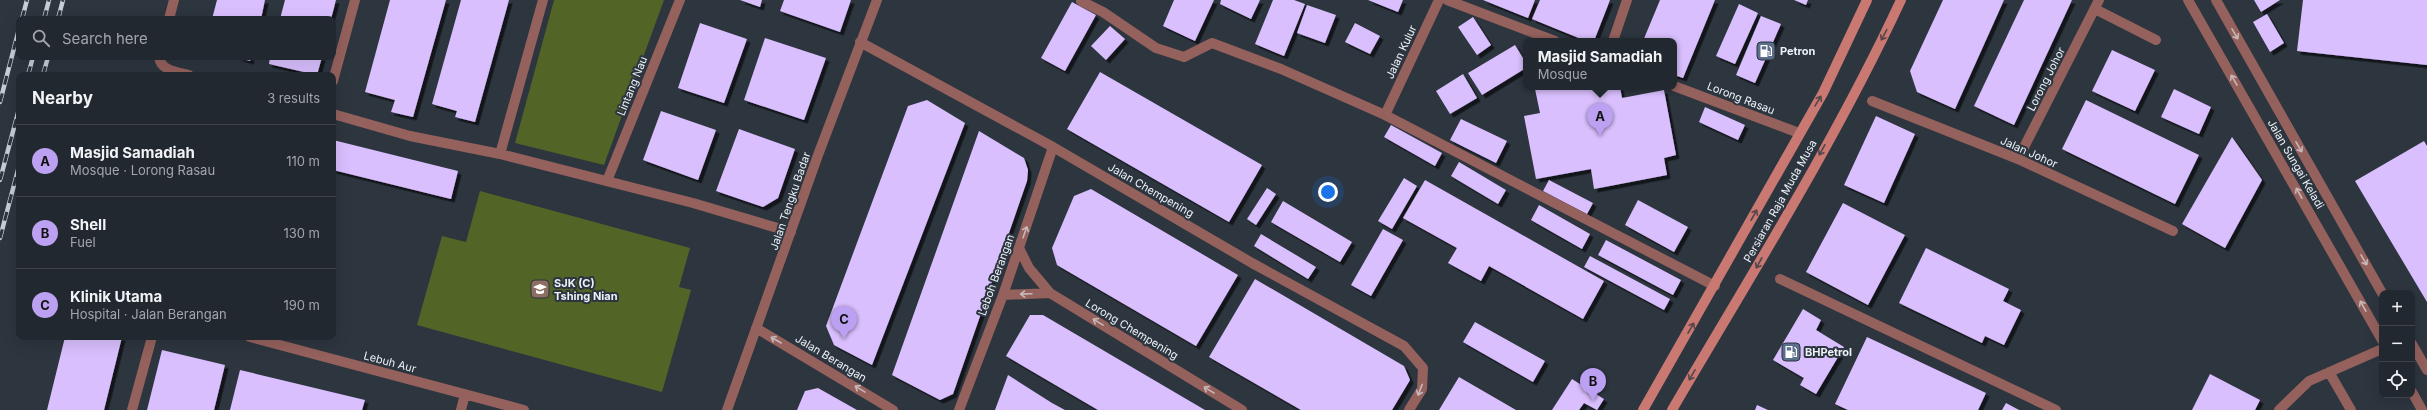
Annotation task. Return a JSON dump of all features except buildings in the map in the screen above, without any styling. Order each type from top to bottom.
[{"type":"main road","name":"Persiaran Raja Muda Musa","points":[[1643,410],[1715,286],[1799,133],[1823,93],[1867,0]]},
{"type":"main road","name":"Persiaran Raja Muda Musa","points":[[1672,410],[1754,272],[1830,137],[1901,0]]},
{"type":"street","points":[[170,16],[174,0]]},
{"type":"street","points":[[335,72],[355,0]]},
{"type":"street","points":[[500,154],[543,0]]},
{"type":"street","name":"Lintang Nau","points":[[607,181],[680,0]]},
{"type":"street","name":"Jalan Tengku Badar","points":[[727,410],[790,232],[877,0]]},
{"type":"street","name":"Jalan Kulur","points":[[1385,115],[1439,0]]},
{"type":"street","points":[[1447,0],[1547,38]]},
{"type":"street","points":[[1614,38],[1627,0]]},
{"type":"street","name":"Jalan Sungai Keladi","points":[[2188,0],[2379,335]]},
{"type":"street","name":"Jalan Sungai Keladi","points":[[2216,0],[2380,290]]},
{"type":"street","points":[[1082,1],[1103,12],[1156,48],[1184,57],[1212,43],[1281,70],[1385,115],[1715,286]]},
{"type":"street","name":"Lorong Johor","points":[[2018,159],[2097,5],[2156,40]]},
{"type":"street","name":"Jalan Chempening","points":[[860,42],[1053,147],[1246,259],[1404,346],[1423,368],[1422,389],[1409,410]]},
{"type":"street","points":[[160,60],[164,68],[178,72]]},
{"type":"street","name":"Lorong Rasau","points":[[1677,87],[1799,133]]},
{"type":"street","name":"Jalan Johor","points":[[1872,101],[2018,159],[2173,231]]},
{"type":"street","points":[[336,115],[410,136],[500,154],[693,203],[790,232]]},
{"type":"street","name":"Leboh Berangan","points":[[959,410],[1003,295],[1053,147]]},
{"type":"street","points":[[1019,248],[1029,268],[1050,293]]},
{"type":"street","points":[[1780,279],[2056,410]]},
{"type":"street","points":[[1003,295],[1050,293]]},
{"type":"street","name":"Lorong Chempening","points":[[1050,293],[1242,410]]},
{"type":"street","name":"Jalan Berangan","points":[[756,328],[893,410]]},
{"type":"street","points":[[132,410],[151,340]]},
{"type":"street","name":"Lebuh Aur","points":[[261,340],[524,410]]},
{"type":"street","points":[[2415,349],[2427,370]]},
{"type":"street","points":[[2279,410],[2309,381],[2379,350]]},
{"type":"street","points":[[2329,372],[2350,410]]},
{"type":"street","points":[[461,410],[465,394]]},
{"type":"street","points":[[2415,397],[2422,410]]},
{"type":"green space","points":[[554,0],[664,0],[604,165],[515,143]]},
{"type":"green space","points":[[480,191],[690,248],[679,287],[691,290],[662,392],[417,325],[442,236],[466,242]]},
{"type":"railway","points":[[23,16],[27,0]]},
{"type":"railway","points":[[45,16],[49,0]]},
{"type":"railway","points":[[59,16],[63,0]]},
{"type":"railway","points":[[0,102],[16,41]]},
{"type":"railway","points":[[29,72],[32,60]]},
{"type":"railway","points":[[44,72],[47,60]]},
{"type":"railway","points":[[0,180],[16,120]]},
{"type":"railway","points":[[0,238],[16,177]]},
{"type":"place","name":"Petron","points":[[1766,51]]},
{"type":"place","name":"Masjid Samadiah","points":[[1600,136]]},
{"type":"place","name":"SJK (C) Tshing Nian","points":[[540,289]]},
{"type":"place","name":"Klinik Utama","points":[[844,339]]},
{"type":"place","name":"BHPetrol","points":[[1791,352]]},
{"type":"place","name":"Shell","points":[[1593,401]]}]
